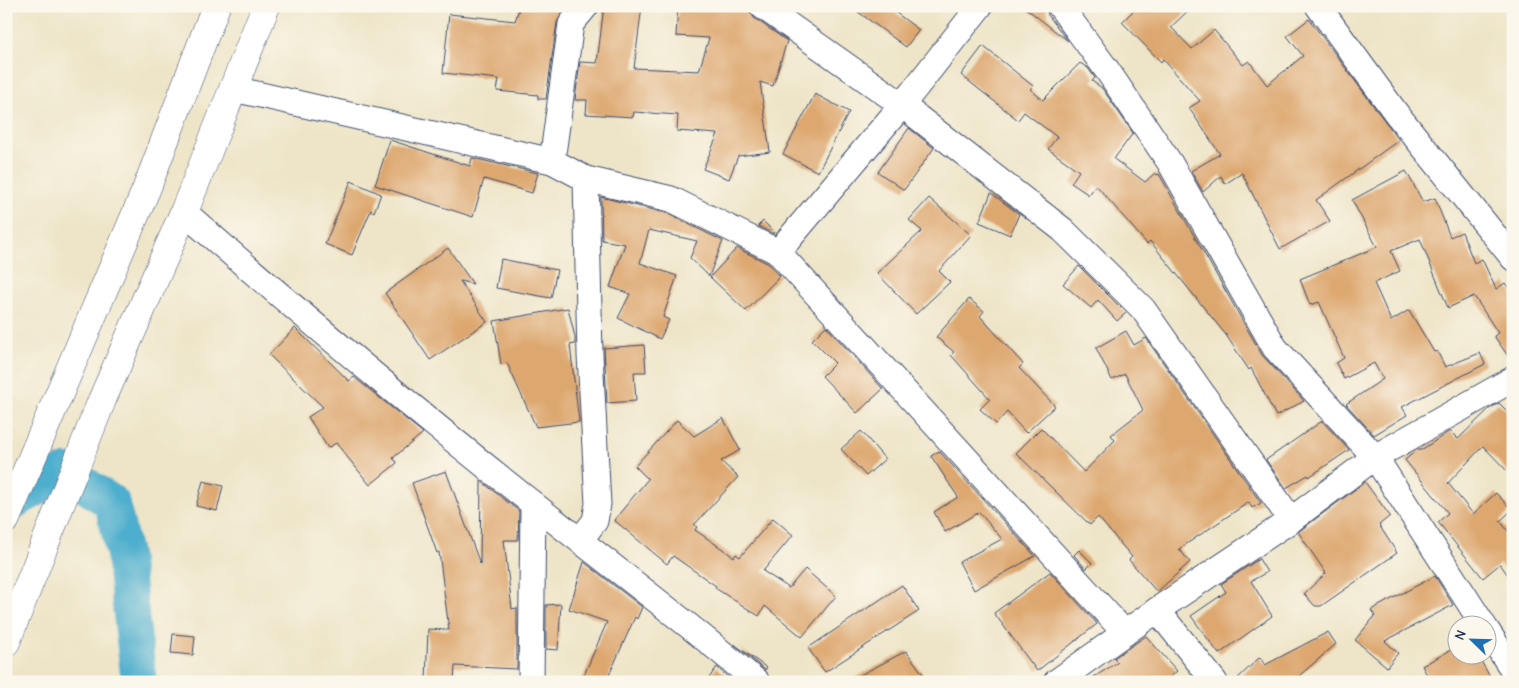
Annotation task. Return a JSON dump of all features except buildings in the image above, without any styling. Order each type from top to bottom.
[{"type":"highway","points":[[6,519],[146,190],[216,6]]},
{"type":"highway","points":[[6,642],[102,400],[184,212],[266,6]]},
{"type":"street","points":[[552,161],[571,24],[586,6]]},
{"type":"street","points":[[762,6],[902,105],[1063,230],[1143,309],[1291,520]]},
{"type":"street","points":[[778,252],[902,105],[980,6]]},
{"type":"street","points":[[1060,6],[1107,70],[1170,163],[1274,348],[1375,457],[1478,616]]},
{"type":"street","points":[[1318,6],[1396,113],[1513,258]]},
{"type":"street","points":[[234,89],[552,161],[586,179],[671,199],[778,252],[1125,633]]},
{"type":"street","points":[[580,540],[595,521],[598,504],[590,355],[586,179]]},
{"type":"street","points":[[184,212],[326,336],[533,504],[692,626],[757,682]]},
{"type":"street","points":[[1056,682],[1157,610],[1291,520],[1375,457],[1513,379]]},
{"type":"street","points":[[530,682],[533,504]]},
{"type":"street","points":[[1157,610],[1215,682]]},
{"type":"street","points":[[1496,644],[1513,670]]},
{"type":"waterway","points":[[6,497],[12,502],[66,472],[112,503],[124,554],[139,682]]}]
